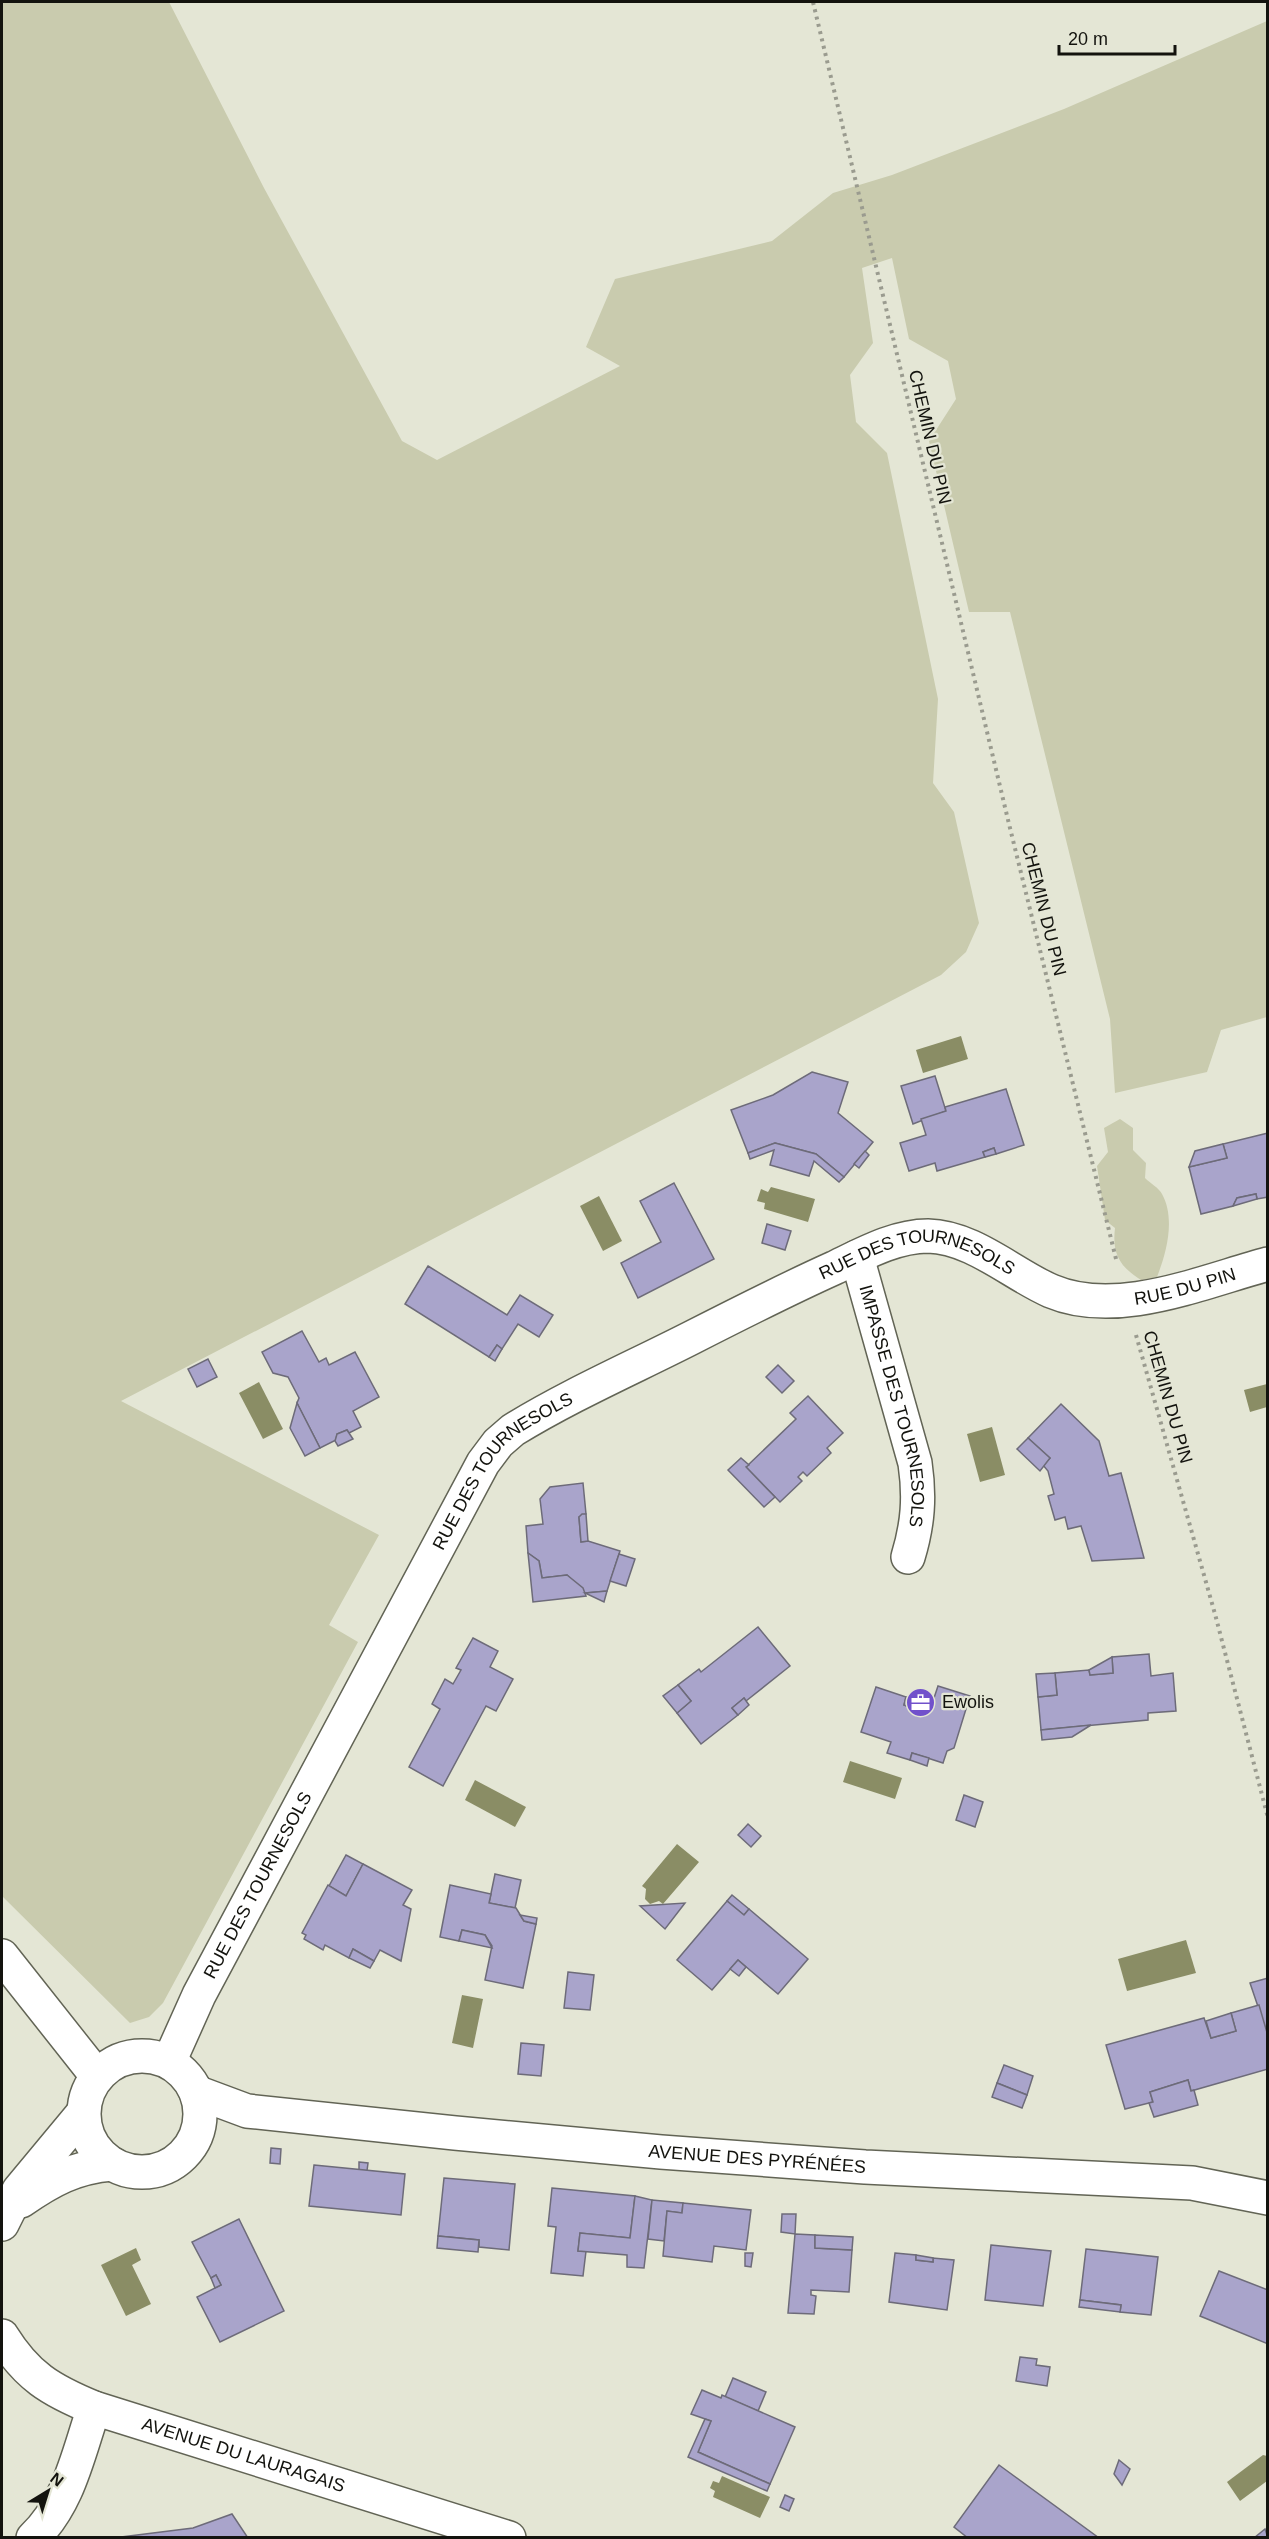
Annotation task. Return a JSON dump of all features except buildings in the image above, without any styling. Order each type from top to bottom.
[{"type":"street","name":"RUE DES TOURNESOLS","points":[[169,2062],[199,1995],[479,1471],[498,1443],[530,1419],[788,1289],[857,1257],[907,1238],[928,1236],[948,1239],[972,1248],[1050,1290],[1072,1299],[1113,1303]]},
{"type":"street","name":"IMPASSE DES TOURNESOLS","points":[[857,1257],[915,1463],[917,1528],[908,1557]]},
{"type":"street","name":"RUE DU PIN","points":[[1113,1303],[1268,1264]]},
{"type":"street","points":[[2,1956],[97,2076]]},
{"type":"street","points":[[151,2055],[169,2062],[185,2075],[196,2092],[200,2113],[197,2134],[187,2151],[171,2164],[151,2171],[131,2171],[112,2164],[96,2150],[87,2132],[83,2113],[87,2093],[97,2076],[112,2063],[130,2056],[151,2055]]},
{"type":"street","name":"AVENUE DES PYRÉNÉES","points":[[196,2092],[247,2111]]},
{"type":"street","name":"AVENUE DES PYRÉNÉES","points":[[197,2134],[222,2115],[247,2111],[661,2152],[865,2167],[1192,2183],[1268,2198]]},
{"type":"street","points":[[2,2222],[19,2190],[39,2163],[83,2113]]},
{"type":"street","points":[[2,2222],[20,2202],[63,2174],[87,2166],[112,2164]]},
{"type":"street","name":"AVENUE DU LAURAGAIS","points":[[2,2336],[15,2357],[35,2379],[62,2395],[94,2408],[509,2538]]},
{"type":"street","points":[[33,2538],[48,2523],[63,2500],[94,2408]]},
{"type":"path","name":"CHEMIN DU PIN","points":[[813,2],[1006,812],[1113,1303],[1215,1614],[1268,1818]]},
{"type":"shaded area","points":[[2,2],[169,2],[264,188],[402,441],[437,460],[620,366],[586,347],[615,279],[772,241],[833,193],[892,175],[1064,109],[1267,21],[1267,1017],[1221,1030],[1207,1072],[1115,1093],[1110,1019],[1010,612],[969,612],[929,441],[956,399],[948,361],[909,339],[892,258],[862,268],[873,343],[850,375],[856,422],[887,453],[938,699],[933,783],[954,812],[979,923],[966,952],[941,975],[121,1401],[379,1535],[329,1625],[358,1642],[163,2003],[149,2017],[130,2023],[2,1896]]},
{"type":"shaded area","points":[[961,1036],[968,1059],[923,1073],[916,1050]]},
{"type":"shaded area","points":[[1120,1119],[1133,1128],[1133,1150],[1146,1163],[1145,1178],[1161,1192],[1168,1214],[1168,1236],[1164,1258],[1157,1277],[1141,1280],[1122,1264],[1116,1252],[1115,1228],[1105,1220],[1097,1166],[1108,1152],[1104,1128]]},
{"type":"shaded area","points":[[771,1187],[815,1199],[808,1222],[764,1209],[765,1203],[757,1201],[761,1189],[768,1192]]},
{"type":"shaded area","points":[[599,1196],[622,1241],[603,1251],[580,1206]]},
{"type":"shaded area","points":[[259,1382],[283,1429],[263,1439],[239,1393]]},
{"type":"shaded area","points":[[1267,1384],[1267,1407],[1250,1412],[1244,1390]]},
{"type":"shaded area","points":[[992,1427],[1005,1475],[980,1482],[967,1434]]},
{"type":"shaded area","points":[[850,1761],[902,1778],[895,1799],[843,1782]]},
{"type":"shaded area","points":[[475,1780],[526,1807],[515,1827],[465,1800]]},
{"type":"shaded area","points":[[677,1844],[699,1862],[663,1904],[659,1901],[650,1904],[645,1899],[646,1889],[642,1886]]},
{"type":"shaded area","points":[[1186,1940],[1196,1973],[1127,1991],[1118,1959]]},
{"type":"shaded area","points":[[462,1995],[483,1999],[473,2048],[452,2043]]},
{"type":"shaded area","points":[[136,2248],[141,2260],[132,2265],[151,2304],[126,2316],[101,2265]]},
{"type":"shaded area","points":[[1263,2455],[1267,2456],[1267,2481],[1240,2501],[1227,2482]]},
{"type":"shaded area","points":[[722,2476],[770,2497],[760,2518],[713,2497],[715,2491],[710,2488],[713,2481],[719,2483]]},
{"type":"place","name":"Ewolis","points":[[921,1702]]}]
